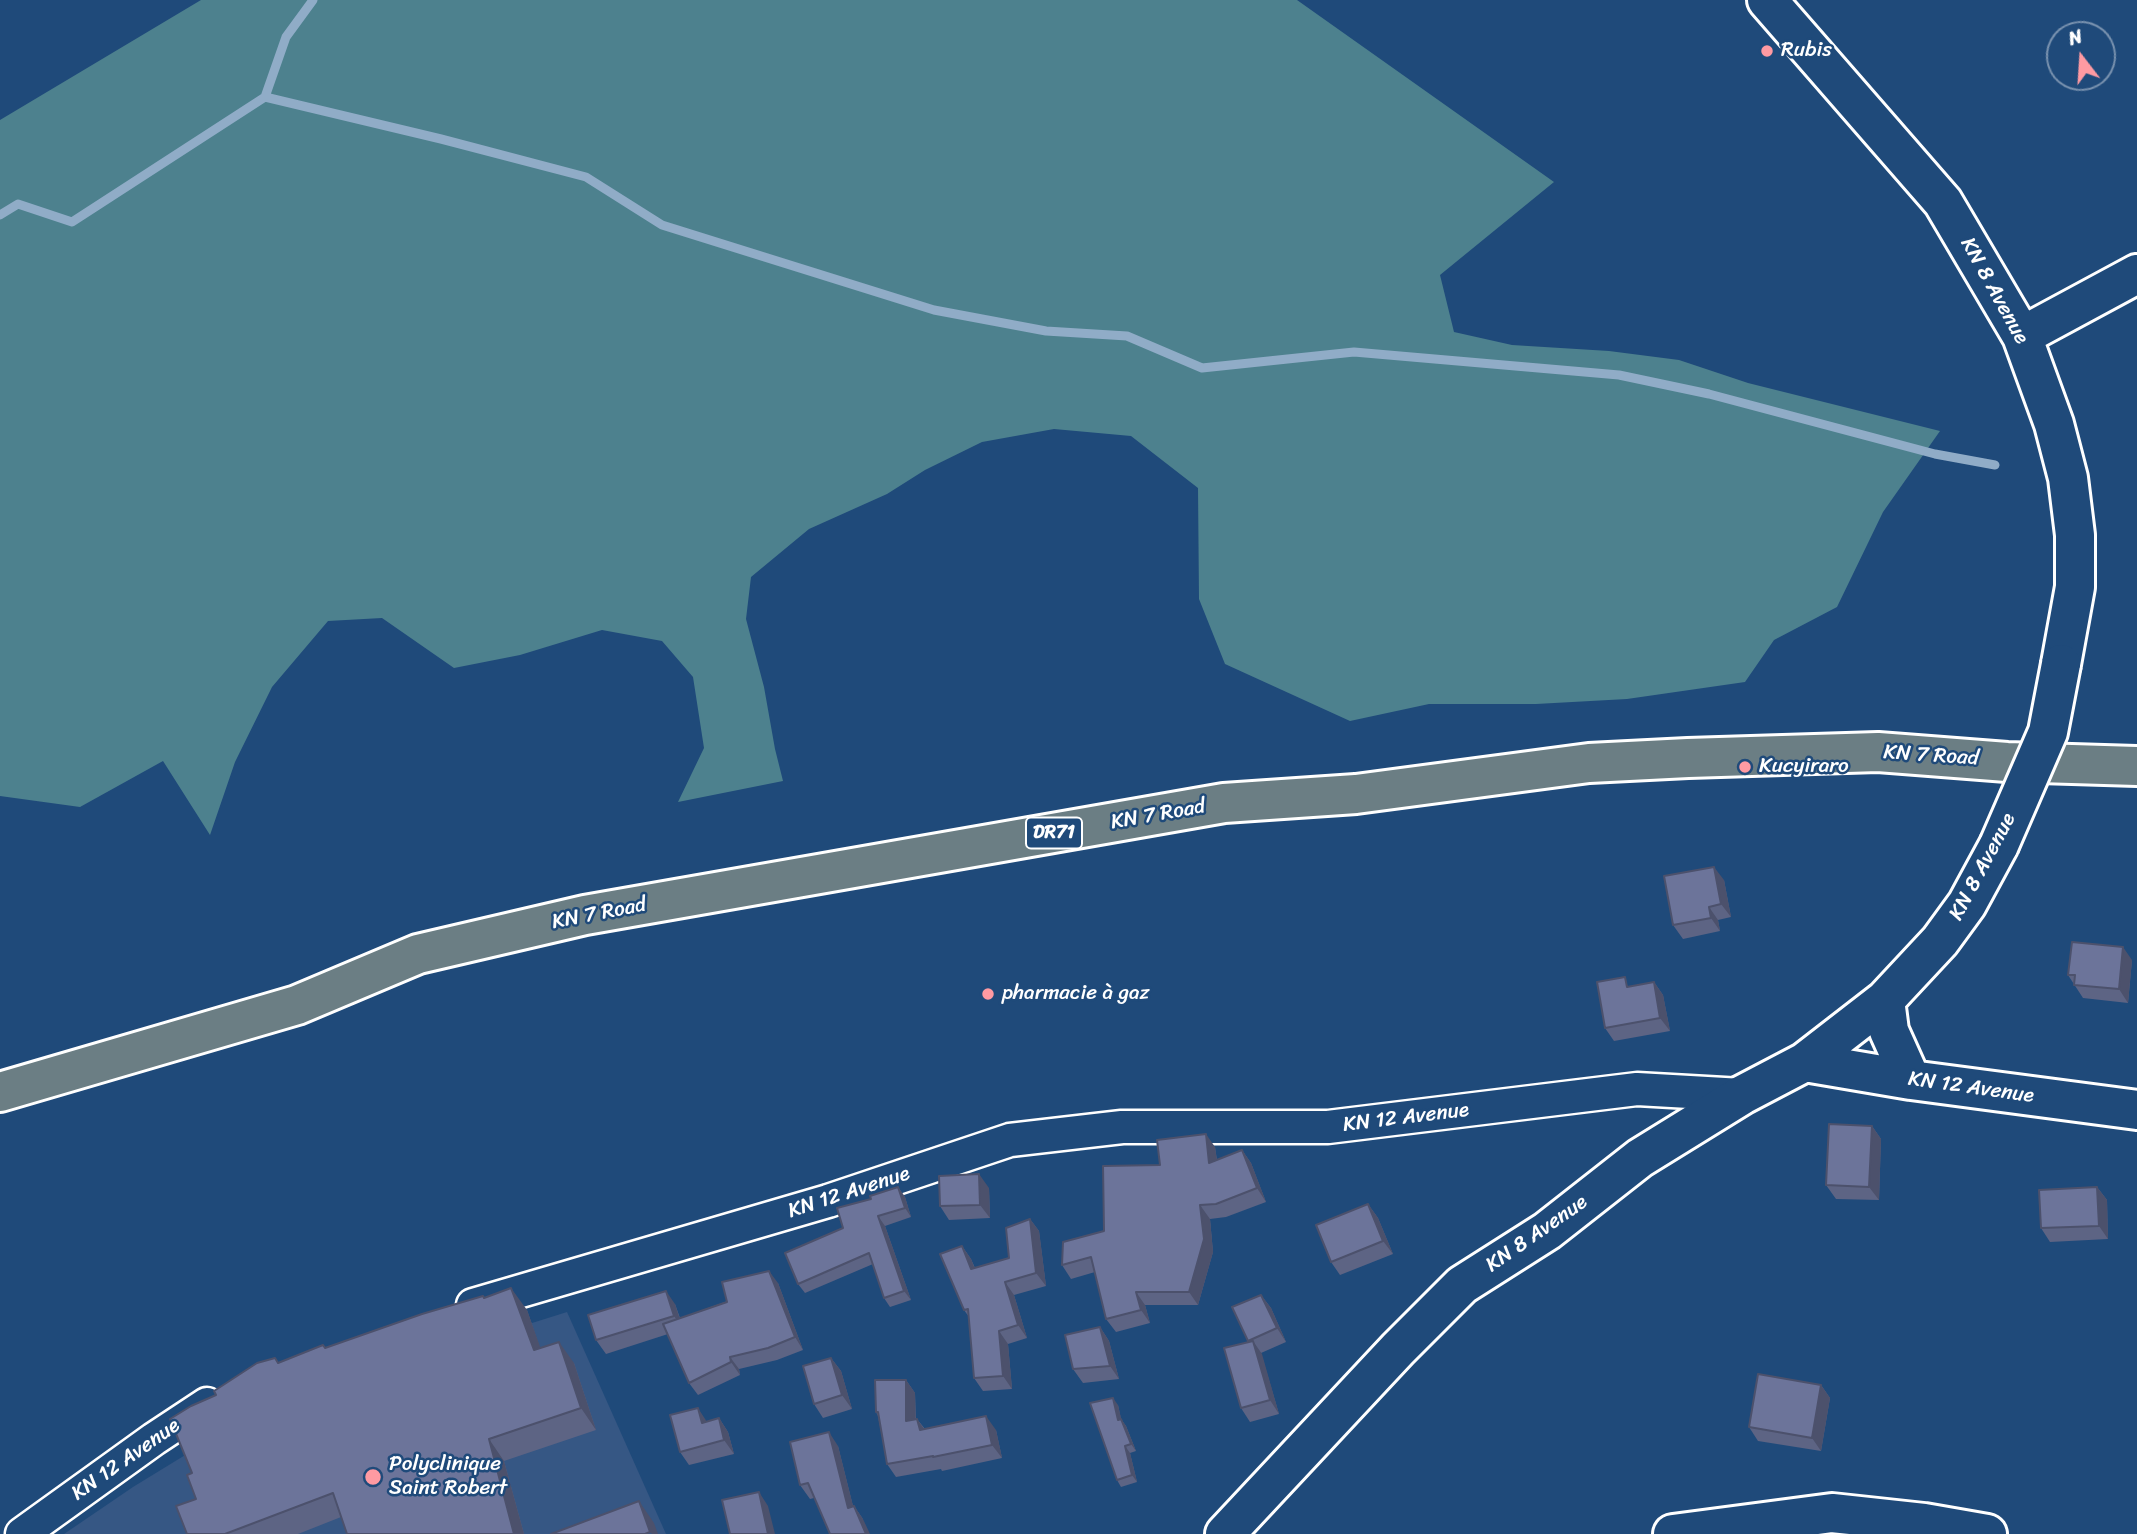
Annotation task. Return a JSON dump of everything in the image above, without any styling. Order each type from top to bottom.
[{"type":"main road","name":"KN 8 Avenue","points":[[1225,1534],[1398,1349],[1462,1285],[1547,1231],[1640,1158],[1742,1096],[1805,1062],[1885,1000],[1940,941],[1967,904],[1999,845],[2048,732],[2075,587],[2075,535],[2068,478],[2057,434],[2022,336],[1942,202],[1767,0]]},
{"type":"main road","points":[[2022,336],[2137,274]]},
{"type":"main road","name":"KN 7 Road","points":[[0,1092],[297,1005],[418,954],[585,915],[1224,803],[1356,794],[1589,762],[1878,752],[2007,762],[2137,766]]},
{"type":"main road","points":[[1885,1000],[1889,1031],[1911,1080]]},
{"type":"main road","name":"KN 12 Avenue","points":[[1805,1062],[1911,1080],[2137,1110]]},
{"type":"main road","points":[[1673,1534],[1832,1513],[1924,1523],[1987,1534]]},
{"type":"street","name":"KN 12 Avenue","points":[[440,1315],[828,1201],[1010,1140],[1122,1127],[1328,1127],[1637,1089],[1742,1096]]},
{"type":"street","name":"KN 12 Avenue","points":[[22,1534],[154,1439],[231,1389]]},
{"type":"shaded area","points":[[567,1312],[666,1534],[64,1534],[133,1487],[262,1408]]},
{"type":"green space","points":[[201,0],[1297,0],[1554,182],[1440,275],[1454,332],[1512,345],[1609,351],[1679,360],[1748,383],[1940,431],[1883,512],[1837,607],[1774,640],[1745,682],[1627,699],[1536,704],[1429,704],[1350,721],[1225,664],[1199,599],[1198,488],[1131,436],[1054,429],[982,442],[925,470],[887,494],[809,529],[751,577],[746,619],[764,687],[783,781],[678,802],[704,748],[693,677],[662,641],[602,630],[520,655],[454,668],[382,618],[328,621],[272,687],[235,762],[210,835],[163,761],[80,807],[0,796],[0,120]]},
{"type":"building","points":[[1714,867],[1721,904],[1709,907],[1711,918],[1673,925],[1664,876]]},
{"type":"building","points":[[2072,942],[2123,947],[2119,989],[2074,985],[2075,975],[2068,975]]},
{"type":"building","points":[[1625,977],[1627,987],[1654,982],[1660,1018],[1605,1028],[1597,982]]},
{"type":"building","points":[[1829,1124],[1872,1126],[1869,1187],[1826,1185]]},
{"type":"building","points":[[1206,1134],[1209,1163],[1242,1150],[1257,1188],[1216,1204],[1200,1205],[1204,1239],[1189,1292],[1136,1292],[1141,1310],[1106,1319],[1091,1257],[1062,1265],[1063,1242],[1104,1231],[1103,1166],[1160,1165],[1157,1140]]},
{"type":"building","points":[[979,1174],[980,1205],[940,1206],[939,1176]]},
{"type":"building","points":[[898,1187],[905,1208],[878,1216],[904,1291],[884,1298],[869,1253],[798,1284],[785,1253],[843,1228],[837,1208],[871,1199],[870,1196]]},
{"type":"building","points":[[2097,1187],[2099,1226],[2041,1228],[2039,1190]]},
{"type":"building","points":[[1368,1204],[1383,1241],[1331,1262],[1316,1225]]},
{"type":"building","points":[[1030,1219],[1036,1273],[1005,1282],[1018,1325],[999,1331],[1003,1376],[974,1378],[968,1309],[964,1310],[940,1254],[962,1246],[971,1269],[1009,1258],[1006,1228]]},
{"type":"building","points":[[769,1271],[795,1337],[768,1348],[730,1357],[731,1362],[689,1383],[663,1324],[727,1302],[722,1282]]},
{"type":"building","points":[[511,1288],[534,1350],[559,1342],[581,1408],[489,1439],[514,1534],[347,1534],[333,1493],[225,1534],[187,1534],[176,1506],[196,1499],[187,1475],[192,1473],[170,1419],[216,1395],[214,1391],[257,1363],[275,1358],[278,1363],[323,1345],[325,1348],[422,1314]]},
{"type":"building","points":[[666,1291],[674,1316],[596,1340],[588,1315]]},
{"type":"building","points":[[1261,1295],[1277,1328],[1248,1341],[1232,1307]]},
{"type":"building","points":[[1100,1327],[1110,1366],[1073,1369],[1065,1335]]},
{"type":"building","points":[[1253,1341],[1270,1400],[1241,1408],[1224,1348]]},
{"type":"building","points":[[831,1358],[842,1395],[814,1404],[803,1366]]},
{"type":"building","points":[[1758,1374],[1821,1385],[1812,1438],[1749,1427]]},
{"type":"building","points":[[875,1380],[906,1380],[906,1421],[917,1419],[920,1430],[986,1416],[992,1445],[887,1464],[876,1412]]},
{"type":"building","points":[[1113,1398],[1118,1420],[1121,1419],[1131,1444],[1125,1446],[1132,1475],[1117,1480],[1090,1403]]},
{"type":"building","points":[[698,1408],[702,1423],[719,1418],[724,1440],[680,1452],[670,1415]]},
{"type":"building","points":[[829,1432],[848,1508],[854,1506],[866,1534],[830,1534],[808,1483],[800,1485],[790,1442]]},
{"type":"building","points":[[759,1492],[768,1534],[730,1534],[722,1500]]},
{"type":"building","points":[[639,1501],[650,1532],[645,1534],[551,1534]]},
{"type":"waterway","points":[[265,97],[286,37],[313,0]]},
{"type":"waterway","points":[[0,215],[18,204],[72,222],[265,97],[586,177],[662,225],[934,310],[1046,331],[1127,336],[1202,368],[1354,352],[1619,375],[1709,394],[1935,454],[1995,465]]},
{"type":"place","name":"Rubis","points":[[1767,51]]},
{"type":"place","name":"Kucyiraro","points":[[1745,767]]},
{"type":"place","name":"pharmacie à gaz","points":[[988,994]]},
{"type":"place","name":"Polyclinique Saint Robert","points":[[373,1477]]}]
